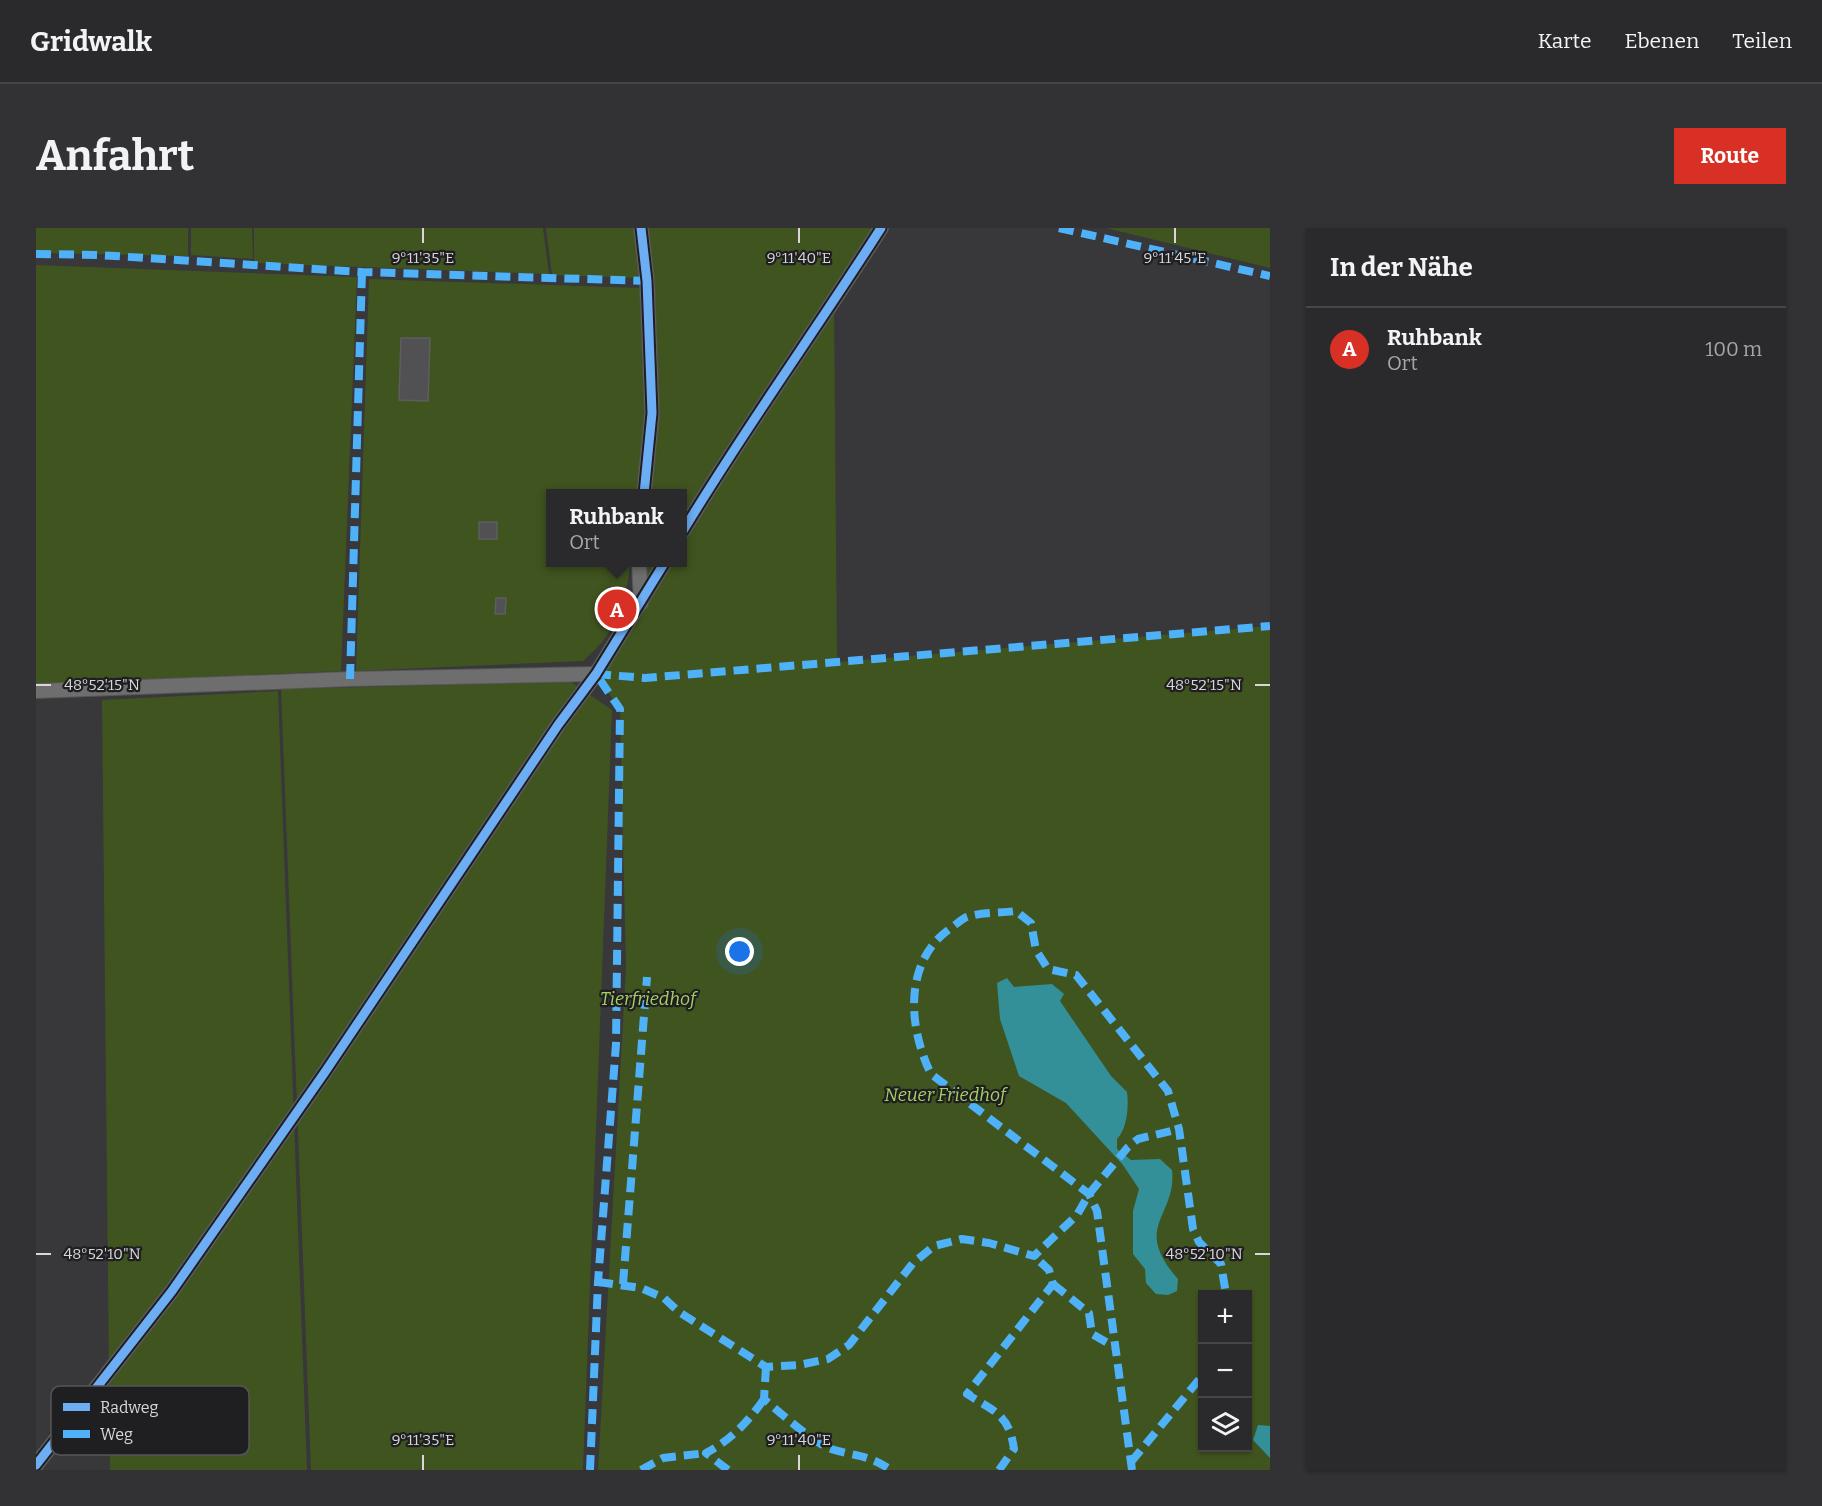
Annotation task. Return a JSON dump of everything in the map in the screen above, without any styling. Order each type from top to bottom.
[{"type":"lane","points":[[641,228],[647,281],[652,413],[644,489]]},
{"type":"lane","points":[[687,525],[750,423],[881,228]]},
{"type":"lane","points":[[639,567],[641,603]]},
{"type":"lane","points":[[97,1386],[192,1262],[326,1072],[558,725],[596,674],[661,567]]},
{"type":"lane","points":[[36,691],[350,679],[596,674]]},
{"type":"lane","points":[[36,1465],[51,1445]]},
{"type":"green space","points":[[36,228],[188,228],[188,256],[36,253]]},
{"type":"green space","points":[[191,228],[252,228],[253,259],[191,255]]},
{"type":"green space","points":[[254,228],[543,228],[549,274],[254,263]]},
{"type":"green space","points":[[546,228],[635,228],[642,278],[552,275]]},
{"type":"green space","name":"Neuer Friedhof","points":[[641,228],[881,228],[834,302],[837,662],[1270,626],[1270,1470],[598,1470],[626,968],[620,710],[596,674],[641,603],[639,567],[687,567],[687,489],[644,489],[652,413]]},
{"type":"green space","points":[[1106,228],[1270,228],[1270,268]]},
{"type":"green space","points":[[36,265],[357,277],[341,671],[36,684]]},
{"type":"green space","points":[[369,279],[641,288],[645,416],[637,489],[546,489],[546,567],[629,567],[622,605],[604,640],[583,661],[356,671]]},
{"type":"green space","points":[[571,682],[612,710],[583,1470],[311,1470],[281,689]]},
{"type":"green space","points":[[278,691],[307,1470],[110,1470],[110,1455],[249,1455],[249,1386],[109,1386],[102,700]]},
{"type":"water","points":[[1007,978],[1014,987],[1052,984],[1064,994],[1060,1001],[1111,1076],[1127,1092],[1127,1117],[1117,1139],[1117,1149],[1131,1160],[1160,1159],[1172,1170],[1172,1186],[1157,1234],[1158,1246],[1164,1261],[1178,1279],[1177,1291],[1168,1295],[1156,1294],[1146,1283],[1145,1269],[1133,1254],[1133,1211],[1139,1189],[1123,1165],[1066,1103],[1019,1076],[1000,1019],[997,983]]},
{"type":"water","points":[[1258,1425],[1270,1426],[1270,1458],[1253,1440]]},
{"type":"building","points":[[401,338],[430,338],[428,401],[399,400]]},
{"type":"building","points":[[479,522],[497,522],[497,539],[479,539]]},
{"type":"building","points":[[496,598],[506,598],[505,614],[495,614]]},
{"type":"marked path","points":[[1059,228],[1270,276]]},
{"type":"marked path","points":[[36,254],[99,255],[362,272],[647,281]]},
{"type":"marked path","points":[[350,679],[362,272]]},
{"type":"marked path","points":[[596,674],[645,678],[1270,626]]},
{"type":"marked path","points":[[590,1470],[598,1282],[616,1044],[620,709],[596,674]]},
{"type":"marked path","points":[[1132,1470],[1097,1211],[1089,1194],[931,1074],[923,1056],[915,1016],[914,996],[918,976],[924,958],[935,942],[962,919],[981,914],[1016,911],[1031,923],[1036,950],[1048,969],[1076,975],[1168,1091],[1179,1129],[1193,1229],[1199,1242],[1221,1264],[1225,1290]]},
{"type":"marked path","points":[[623,1284],[647,977]]},
{"type":"marked path","points":[[598,1282],[641,1288],[664,1298],[679,1312],[766,1367],[799,1365],[828,1359],[849,1345],[913,1263],[934,1246],[962,1239],[989,1243],[1034,1256],[1077,1215],[1089,1194],[1128,1147],[1138,1139],[1179,1129]]},
{"type":"marked path","points":[[999,1470],[1014,1449],[1012,1437],[999,1415],[967,1394],[1053,1284],[1049,1270],[1034,1256]]},
{"type":"marked path","points":[[1053,1284],[1089,1313],[1092,1334],[1115,1347]]},
{"type":"marked path","points":[[766,1367],[764,1399],[787,1419],[824,1446],[868,1458],[891,1470]]},
{"type":"marked path","points":[[1131,1462],[1198,1381]]},
{"type":"marked path","points":[[728,1470],[706,1453],[738,1430],[764,1399]]},
{"type":"marked path","points":[[641,1470],[663,1458],[706,1453]]},
{"type":"cycle path","points":[[641,228],[647,281],[652,413],[644,489]]},
{"type":"cycle path","points":[[687,525],[881,228]]},
{"type":"cycle path","points":[[98,1386],[172,1291],[325,1072],[558,725],[596,674],[662,567]]},
{"type":"cycle path","points":[[36,1465],[51,1446]]},
{"type":"place","name":"Ruhbank","points":[[617,609]]},
{"type":"park label","name":"Tierfriedhof","points":[[648,999]]}]
